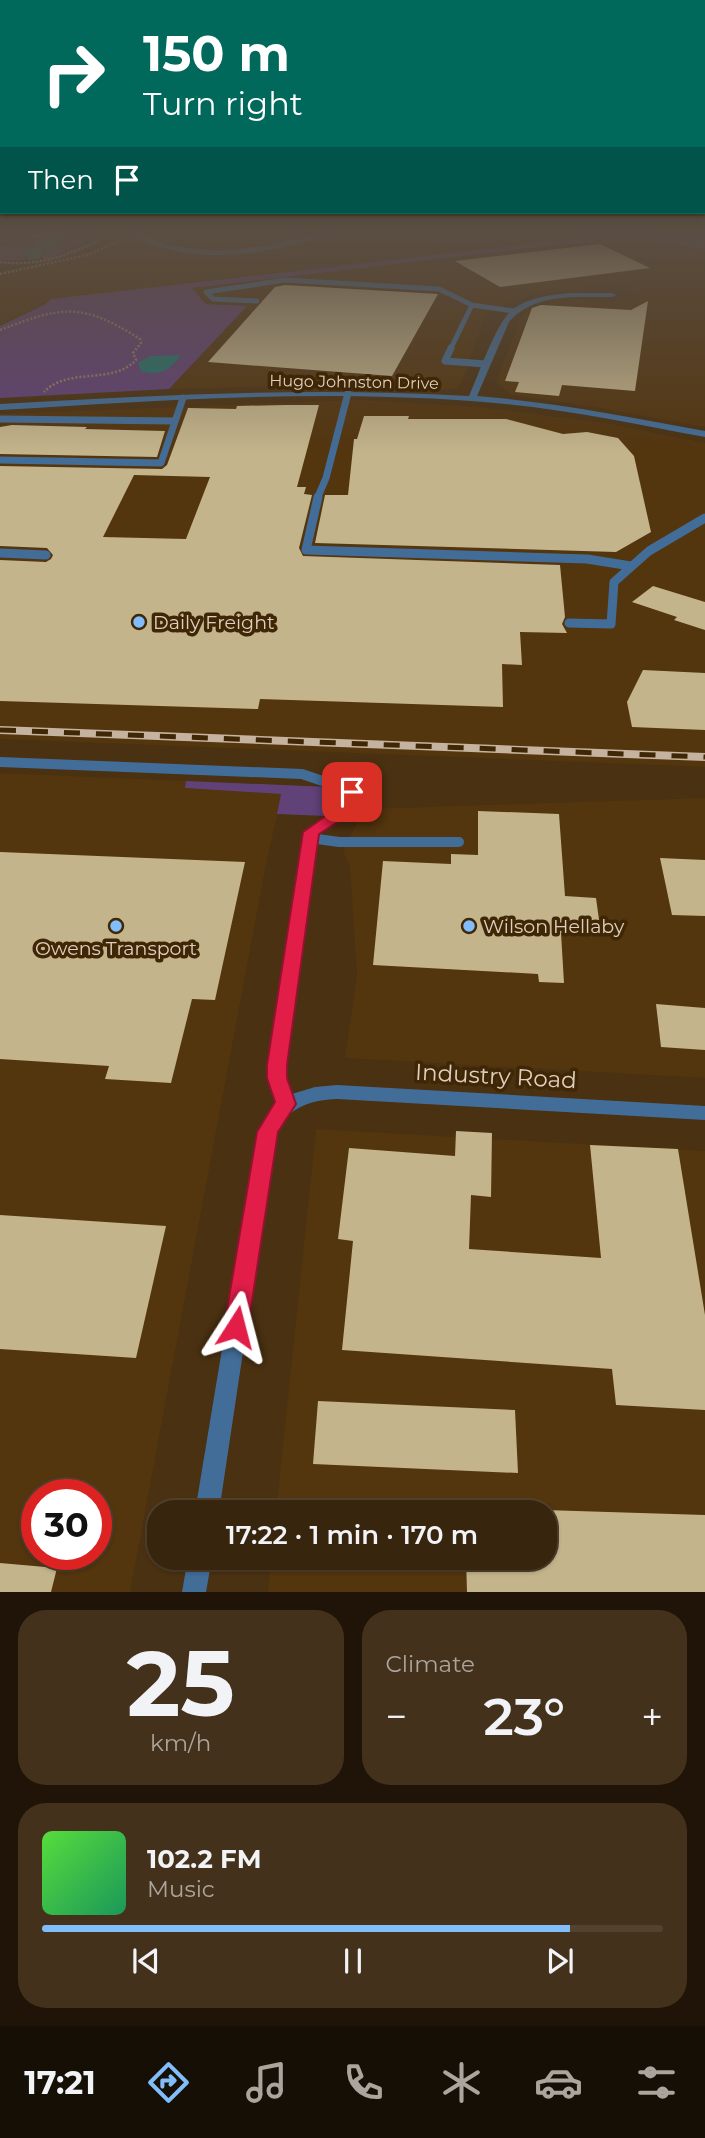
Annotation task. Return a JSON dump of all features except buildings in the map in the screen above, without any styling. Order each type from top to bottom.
[{"type":"street","points":[[472,398],[506,321],[514,311],[530,305]]},
{"type":"street","name":"Hugo Johnston Drive","points":[[0,407],[348,393],[472,398],[604,416],[705,434]]},
{"type":"street","points":[[209,1500],[267,1132],[286,1104],[277,1078],[277,1065],[311,835]]},
{"type":"street","name":"Industry Road","points":[[286,1104],[312,1093],[337,1092],[705,1113]]},
{"type":"street","points":[[194,1592],[198,1570]]},
{"type":"lane","points":[[472,305],[445,361],[486,364]]},
{"type":"lane","points":[[474,305],[514,311]]},
{"type":"lane","points":[[348,393],[326,478],[319,492],[306,550],[587,559],[631,566]]},
{"type":"lane","points":[[0,460],[161,463],[183,398]]},
{"type":"lane","points":[[0,419],[175,421]]},
{"type":"lane","points":[[569,623],[611,624],[614,582],[660,544],[705,518]]},
{"type":"lane","points":[[0,554],[46,555]]},
{"type":"lane","points":[[0,762],[302,774],[352,792],[347,809],[311,835]]},
{"type":"lane","points":[[311,835],[339,842],[459,842]]},
{"type":"path","points":[[0,330],[48,311],[72,310],[111,320],[140,339],[141,343],[133,353],[136,360],[132,366],[120,371],[57,382],[46,388],[44,396]]},
{"type":"shaded area","points":[[0,305],[39,305],[0,326]]},
{"type":"shaded area","points":[[43,305],[247,306],[169,389],[0,398],[0,326]]},
{"type":"shaded area","points":[[232,305],[506,305],[486,314],[463,380],[456,388],[445,390],[286,386],[169,389],[246,306]]},
{"type":"shaded area","points":[[544,305],[705,305],[705,427],[511,395],[496,382],[519,321],[525,313]]},
{"type":"shaded area","points":[[360,400],[477,407],[606,423],[705,443],[705,767],[0,739],[0,414]]},
{"type":"shaded area","points":[[0,773],[186,781],[186,788],[282,794],[266,864],[130,1592],[0,1592]]},
{"type":"shaded area","points":[[186,781],[330,787],[326,816],[277,814],[281,794],[185,788]]},
{"type":"shaded area","points":[[705,798],[705,1078],[345,1058],[357,976],[350,867],[343,851],[364,809]]},
{"type":"shaded area","points":[[316,1129],[705,1151],[705,1592],[268,1592],[270,1570],[557,1570],[557,1500],[277,1500]]},
{"type":"water","points":[[181,355],[173,365],[159,373],[141,371],[138,363],[150,356]]},
{"type":"railway","points":[[0,730],[705,757]]},
{"type":"place","name":"Daily Freight","points":[[139,622]]},
{"type":"place","name":"Owens Transport","points":[[116,926]]},
{"type":"place","name":"Wilson Hellaby","points":[[469,926]]},
{"type":"route","points":[[236,1327],[267,1132],[286,1104],[277,1078],[277,1065],[311,832],[347,809],[352,792]]}]
